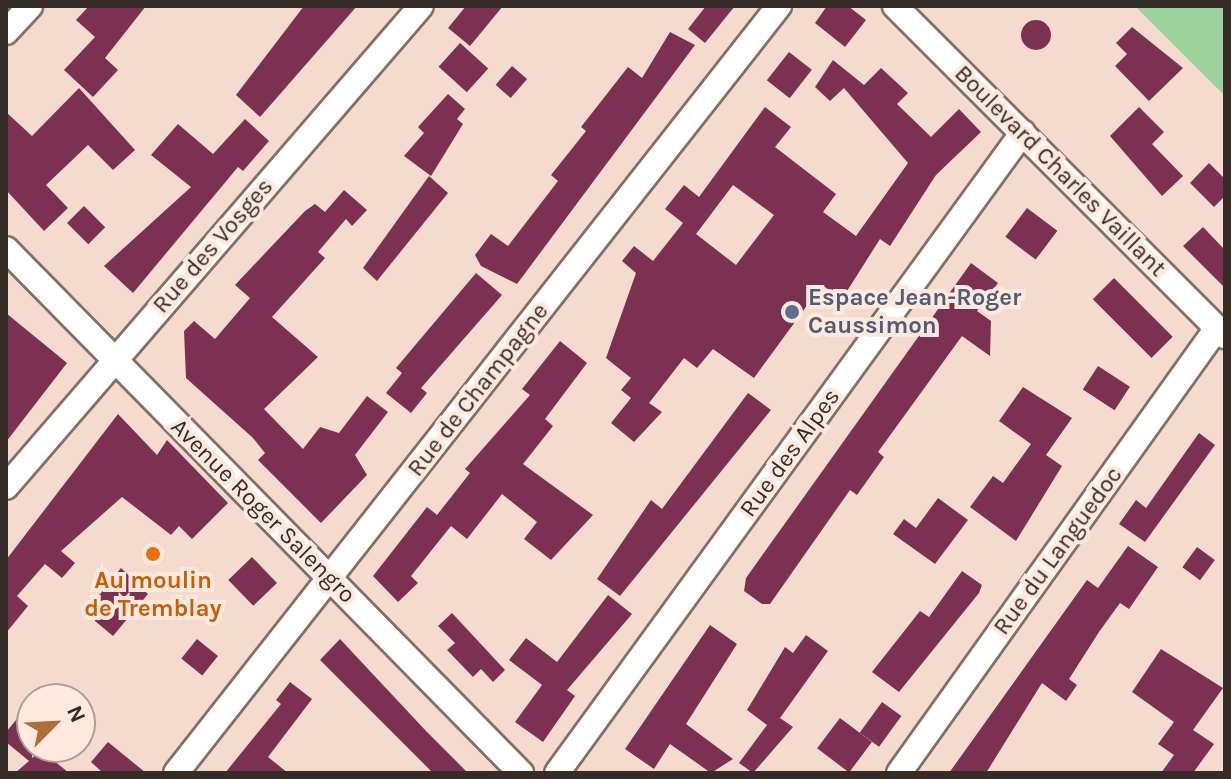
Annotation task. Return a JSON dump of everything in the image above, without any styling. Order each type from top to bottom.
[{"type":"street","points":[[6,32],[30,6]]},
{"type":"street","name":"Rue des Vosges","points":[[6,487],[421,6]]},
{"type":"street","name":"Rue de Champagne","points":[[176,773],[779,6]]},
{"type":"street","name":"Boulevard Charles Vaillant","points":[[895,6],[1221,332]]},
{"type":"street","name":"Rue des Alpes","points":[[557,773],[1023,132]]},
{"type":"street","name":"Avenue Roger Salengro","points":[[6,249],[521,773]]},
{"type":"street","name":"Rue du Languedoc","points":[[899,773],[1221,332]]},
{"type":"green space","points":[[1135,6],[1225,6],[1225,96]]},
{"type":"building","points":[[89,6],[146,6],[105,58],[118,70],[93,97],[64,70],[95,37],[76,20]]},
{"type":"building","points":[[304,6],[357,6],[260,117],[236,95]]},
{"type":"building","points":[[466,6],[503,6],[470,46],[448,28]]},
{"type":"building","points":[[706,6],[735,6],[705,43],[688,29]]},
{"type":"building","points":[[827,6],[848,6],[866,20],[845,47],[815,23]]},
{"type":"building","points":[[1036,20],[1047,24],[1051,35],[1047,46],[1036,50],[1025,46],[1021,35],[1025,24]]},
{"type":"building","points":[[1132,27],[1183,68],[1149,101],[1115,66],[1127,54],[1116,43]]},
{"type":"building","points":[[670,32],[695,45],[517,284],[481,266],[475,255],[491,234],[508,246],[558,181],[551,175],[586,131],[581,127],[628,67],[642,78]]},
{"type":"building","points":[[460,43],[488,68],[467,92],[439,67]]},
{"type":"building","points":[[789,52],[812,70],[790,98],[767,80]]},
{"type":"building","points":[[833,60],[864,85],[881,68],[908,93],[897,104],[931,137],[959,109],[981,132],[936,175],[890,246],[880,239],[842,299],[822,285],[754,378],[713,349],[697,368],[684,358],[649,403],[662,412],[634,442],[611,423],[631,398],[621,390],[631,378],[606,358],[636,273],[622,261],[634,246],[653,261],[683,223],[665,209],[684,185],[699,197],[765,107],[791,127],[775,147],[836,194],[823,212],[856,236],[908,163],[844,88],[830,101],[815,87]],"holes":[[[733,185],[774,215],[736,265],[696,234]]]},
{"type":"building","points":[[512,66],[527,79],[511,98],[496,85]]},
{"type":"building","points":[[79,88],[135,150],[113,170],[88,145],[46,185],[68,208],[44,231],[6,190],[6,112],[32,136]]},
{"type":"building","points":[[448,94],[465,109],[457,119],[463,124],[431,176],[404,156],[424,133],[418,127]]},
{"type":"building","points":[[1139,107],[1164,132],[1152,144],[1183,176],[1162,196],[1110,136]]},
{"type":"building","points":[[245,119],[269,141],[243,171],[238,167],[133,293],[104,266],[191,187],[151,155],[178,124],[213,154]]},
{"type":"building","points":[[1209,163],[1225,179],[1225,196],[1214,207],[1190,183]]},
{"type":"building","points":[[429,176],[448,193],[377,281],[363,268]]},
{"type":"building","points":[[344,190],[367,210],[352,226],[346,219],[318,252],[325,258],[272,317],[318,357],[264,409],[303,449],[320,427],[339,433],[367,396],[388,412],[355,455],[367,475],[321,523],[258,460],[265,453],[253,438],[186,378],[184,331],[194,321],[215,339],[250,298],[235,285],[305,211],[315,204],[325,212]]},
{"type":"building","points":[[84,206],[105,227],[88,244],[67,223]]},
{"type":"building","points":[[1027,208],[1057,231],[1036,260],[1005,237]]},
{"type":"building","points":[[1203,227],[1225,250],[1225,288],[1183,246]]},
{"type":"building","points":[[971,263],[998,283],[977,311],[991,321],[990,356],[962,336],[878,452],[884,457],[857,495],[850,490],[770,604],[762,604],[744,591],[746,578]]},
{"type":"building","points":[[476,273],[502,295],[421,388],[427,393],[411,413],[386,393],[402,373],[396,368]]},
{"type":"building","points":[[1114,278],[1173,337],[1151,358],[1093,299]]},
{"type":"building","points":[[6,313],[67,363],[6,442]]},
{"type":"building","points":[[560,341],[587,363],[545,419],[553,426],[523,464],[593,515],[551,560],[524,539],[537,522],[502,494],[467,539],[451,526],[411,576],[418,583],[398,602],[373,576],[427,507],[437,515],[470,473],[465,469],[530,395],[522,389]]},
{"type":"building","points":[[1098,366],[1130,387],[1115,410],[1083,389]]},
{"type":"building","points":[[1023,387],[1072,418],[1046,455],[1062,466],[1016,541],[970,507],[993,476],[1003,483],[1031,444],[999,421]]},
{"type":"building","points":[[748,393],[771,410],[620,596],[597,579],[651,500],[662,509]]},
{"type":"building","points":[[118,414],[157,455],[167,440],[228,503],[192,539],[179,526],[171,535],[122,497],[61,551],[75,563],[62,578],[45,564],[17,596],[28,606],[6,633],[6,560]]},
{"type":"building","points":[[1199,433],[1215,445],[1145,542],[1119,524],[1136,500],[1146,508]]},
{"type":"building","points":[[938,498],[968,520],[935,564],[893,534],[904,519],[916,528]]},
{"type":"building","points":[[1128,546],[1158,567],[1129,609],[1120,603],[1099,632],[1069,679],[1077,685],[1066,701],[1042,683],[986,773],[949,773],[1087,580],[1098,588]]},
{"type":"building","points":[[1197,547],[1215,560],[1200,580],[1182,567]]},
{"type":"building","points":[[252,557],[277,583],[253,606],[228,580]]},
{"type":"building","points":[[121,568],[148,594],[113,636],[95,621],[92,604]]},
{"type":"building","points":[[962,571],[982,585],[979,593],[899,692],[872,672],[920,611],[929,617]]},
{"type":"building","points":[[608,595],[632,614],[567,690],[575,696],[543,742],[515,722],[542,685],[509,660],[526,638],[557,662]]},
{"type":"building","points":[[452,613],[505,670],[493,682],[481,669],[473,677],[447,650],[455,643],[438,626]]},
{"type":"building","points":[[710,625],[737,644],[686,724],[733,759],[711,773],[670,744],[654,769],[625,749]]},
{"type":"building","points":[[806,635],[828,651],[780,718],[793,727],[753,773],[739,763],[767,725],[747,710],[785,647],[793,653]]},
{"type":"building","points":[[197,639],[218,656],[202,675],[181,658]]},
{"type":"building","points":[[340,639],[468,773],[433,773],[320,660]]},
{"type":"building","points":[[1161,649],[1223,688],[1193,730],[1214,744],[1193,773],[1161,773],[1174,755],[1158,744],[1174,722],[1132,692]]},
{"type":"building","points":[[290,682],[312,699],[268,757],[288,773],[225,773],[281,704],[276,700]]},
{"type":"building","points":[[882,702],[901,716],[879,747],[860,733]]},
{"type":"building","points":[[840,718],[872,742],[849,772],[817,748]]},
{"type":"building","points":[[16,720],[16,750],[6,742],[6,732]]},
{"type":"building","points":[[108,742],[146,773],[103,773],[92,763],[96,763],[96,756]]},
{"type":"building","points":[[27,763],[57,763],[69,773],[15,773]]},
{"type":"place","name":"Espace Jean-Roger Caussimon","points":[[792,312]]},
{"type":"place","name":"Au moulin de Tremblay","points":[[153,554]]}]
